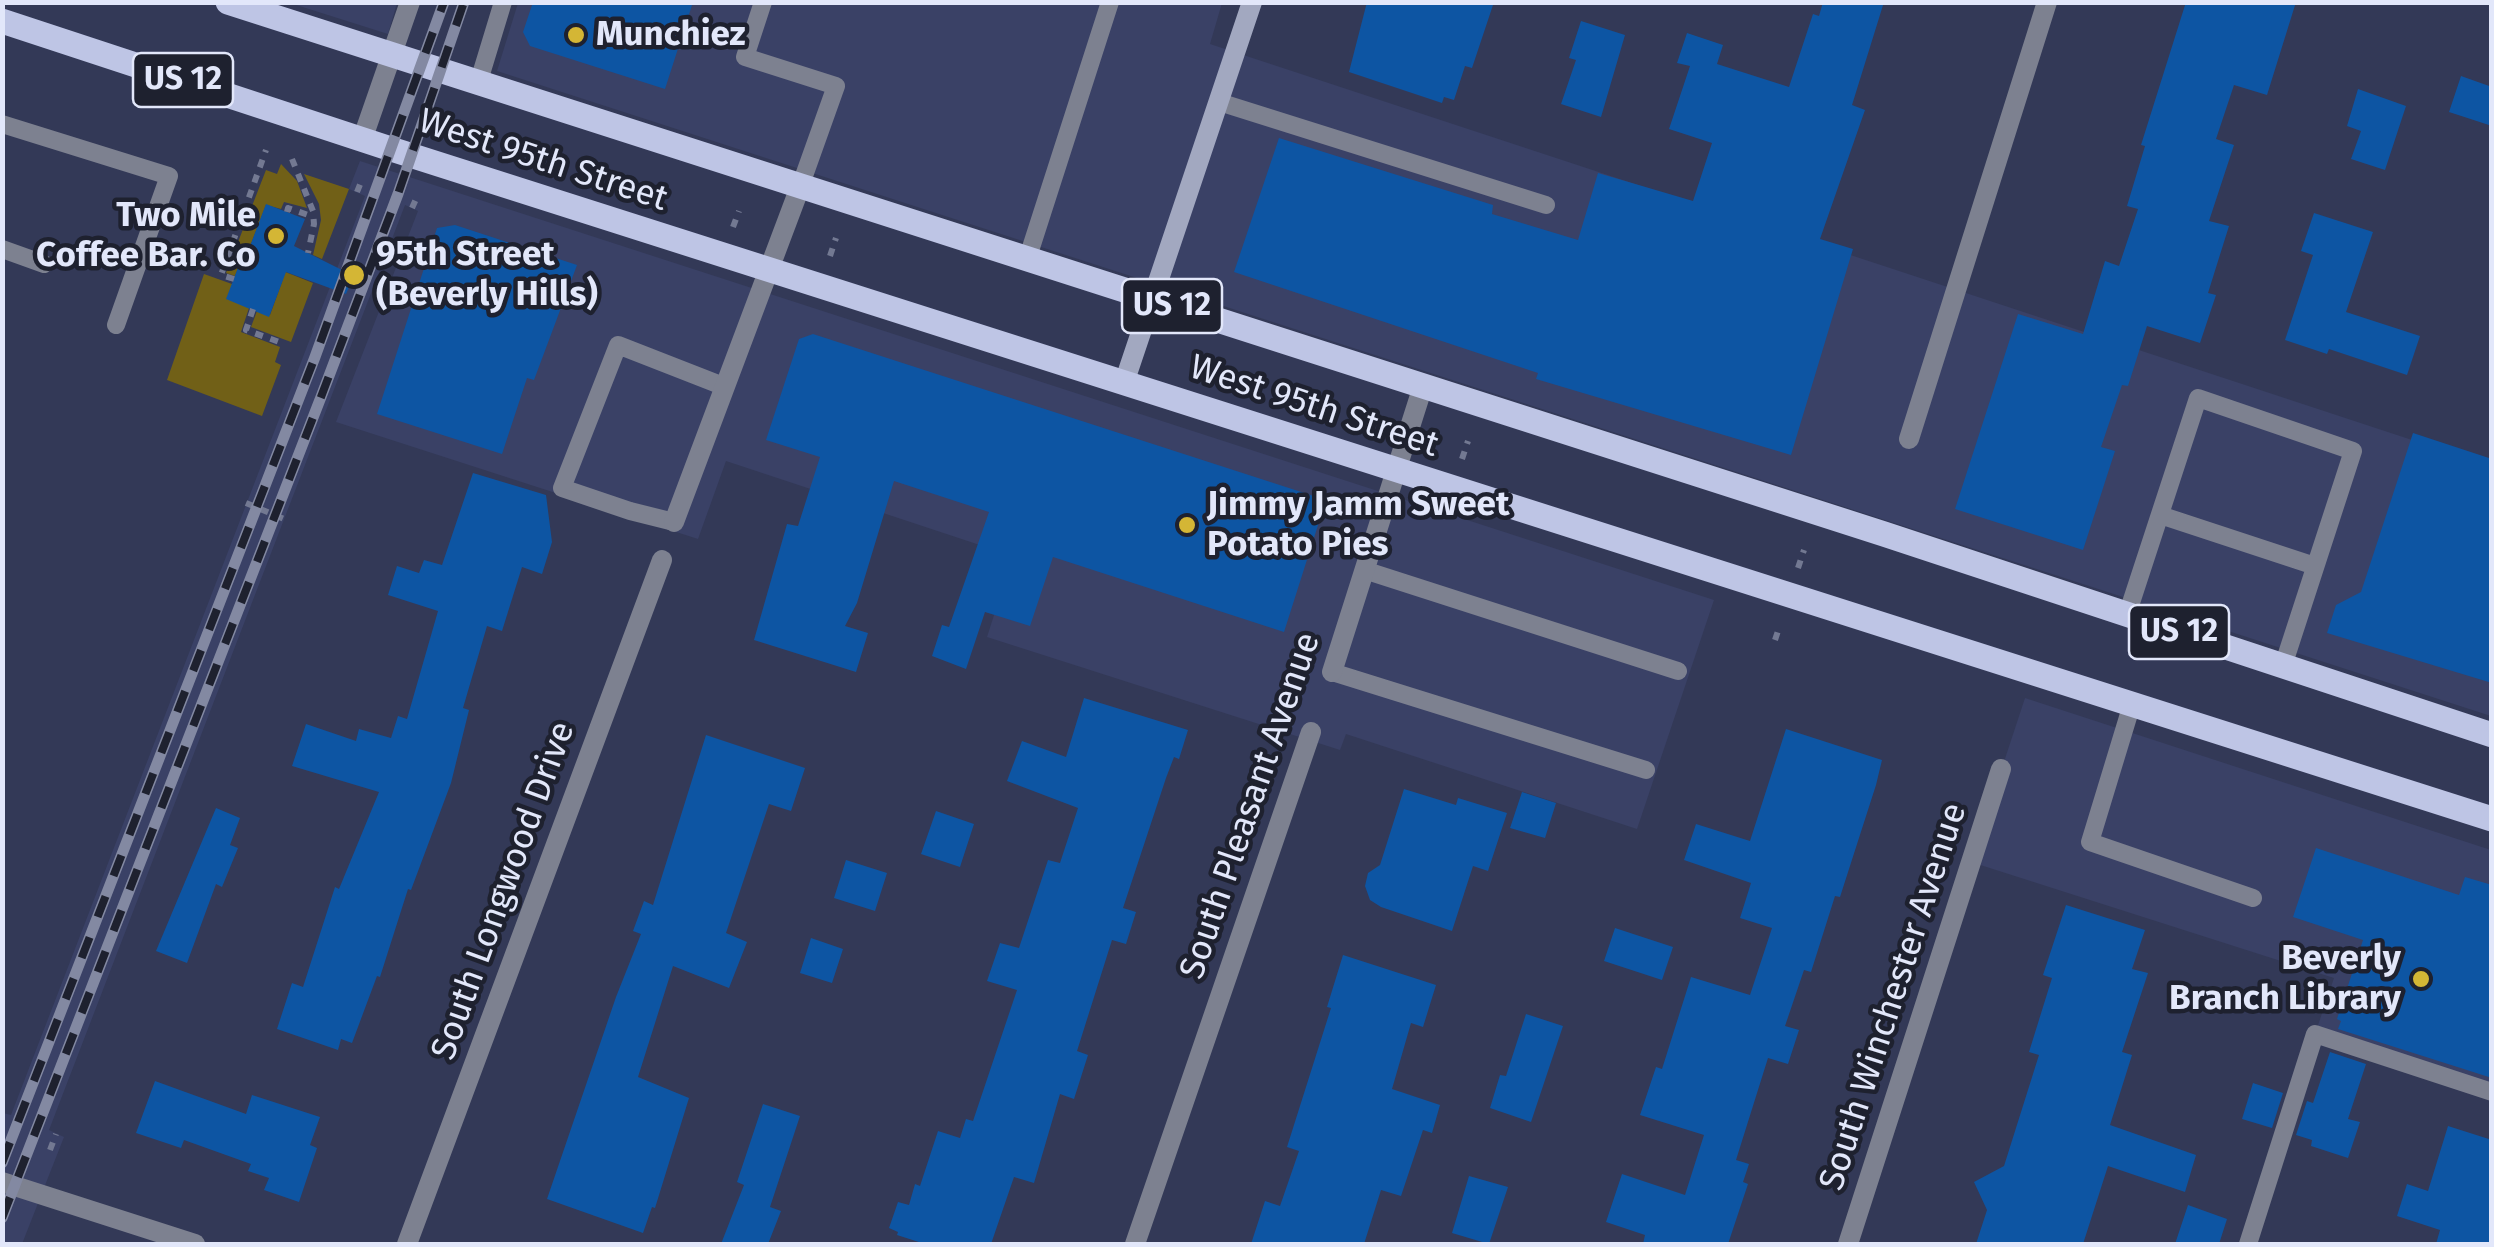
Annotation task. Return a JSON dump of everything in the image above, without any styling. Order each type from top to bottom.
[{"type":"main road","name":"West 95th Street","points":[[228,2],[2127,614],[2492,736]]},
{"type":"main road","name":"West 95th Street","points":[[2,21],[362,140],[2492,820]]},
{"type":"street","points":[[362,140],[410,2]]},
{"type":"street","points":[[1124,383],[1252,2]]},
{"type":"street","points":[[1909,438],[2048,2]]},
{"type":"street","points":[[674,522],[800,187]]},
{"type":"street","name":"South Pleasant Avenue","points":[[1332,672],[1423,386]]},
{"type":"street","name":"South Longwood Drive","points":[[407,1244],[662,560]]},
{"type":"street","name":"South Pleasant Avenue","points":[[1135,1244],[1311,732]]},
{"type":"street","name":"South Winchester Avenue","points":[[1848,1244],[2001,769]]},
{"type":"street","points":[[2,1182],[195,1244]]},
{"type":"lane","points":[[478,84],[503,2]]},
{"type":"lane","points":[[763,2],[745,57],[836,86],[800,187]]},
{"type":"lane","points":[[1026,260],[1110,2]]},
{"type":"lane","points":[[1219,102],[1546,204]]},
{"type":"lane","points":[[2,124],[170,176],[116,325]]},
{"type":"lane","points":[[2,250],[44,264]]},
{"type":"lane","points":[[674,522],[630,512],[562,488],[618,345],[724,386]]},
{"type":"lane","points":[[2127,614],[2198,398],[2353,451],[2282,666]]},
{"type":"lane","points":[[2160,515],[2315,566]]},
{"type":"lane","points":[[1364,570],[1678,671]]},
{"type":"lane","points":[[1332,672],[1646,770]]},
{"type":"lane","points":[[2132,704],[2090,842],[2253,898]]},
{"type":"lane","points":[[2248,1244],[2315,1034],[2492,1092]]},
{"type":"path","points":[[482,145],[488,128]]},
{"type":"path","points":[[234,279],[220,275],[266,150]]},
{"type":"path","points":[[292,159],[314,217],[308,253]]},
{"type":"path","points":[[357,192],[362,182]]},
{"type":"path","points":[[412,208],[416,199]]},
{"type":"path","points":[[286,212],[288,208],[314,217]]},
{"type":"path","points":[[733,228],[739,211]]},
{"type":"path","points":[[830,256],[836,238]]},
{"type":"path","points":[[253,309],[246,330],[282,343]]},
{"type":"path","points":[[1197,376],[1203,356]]},
{"type":"path","points":[[1364,428],[1368,410]]},
{"type":"path","points":[[1462,460],[1468,441]]},
{"type":"path","points":[[246,504],[284,518]]},
{"type":"path","points":[[1797,571],[1804,550]]},
{"type":"path","points":[[1775,640],[1780,625]]},
{"type":"path","points":[[50,1150],[56,1134]]},
{"type":"shaded area","points":[[290,3],[397,3],[388,34]]},
{"type":"shaded area","points":[[518,3],[1222,3],[1210,44],[2491,466],[2491,716],[497,71]]},
{"type":"shaded area","points":[[360,161],[1714,600],[1637,829],[1346,734],[1340,750],[987,637],[1013,556],[726,461],[698,539],[336,422],[418,211],[405,205],[49,1130],[64,1137],[22,1244],[3,1244],[3,1113],[11,1115],[365,196],[349,189]]},
{"type":"shaded area","points":[[281,164],[297,181],[307,208],[284,202],[281,209],[266,205],[244,262],[241,261],[235,276],[226,273],[266,170],[277,174]]},
{"type":"shaded area","points":[[304,174],[349,189],[322,259],[313,255],[321,220],[319,204]]},
{"type":"shaded area","points":[[283,271],[313,283],[291,342],[251,327],[257,311],[270,315]]},
{"type":"shaded area","points":[[204,274],[232,284],[249,308],[241,332],[280,347],[275,362],[281,365],[262,416],[167,380]]},
{"type":"shaded area","points":[[2025,698],[2491,850],[2491,1092],[2315,1034],[2334,978],[1971,862]]},
{"type":"building","points":[[533,2],[693,2],[665,89],[530,46],[523,32]]},
{"type":"building","points":[[1367,2],[1494,2],[1472,68],[1465,66],[1454,100],[1444,97],[1442,103],[1349,72]]},
{"type":"building","points":[[1823,2],[1884,2],[1852,105],[1865,110],[1820,239],[1853,249],[1791,455],[1536,379],[1538,373],[1234,272],[1279,138],[1493,205],[1492,214],[1578,240],[1598,173],[1693,201],[1712,143],[1669,129],[1690,66],[1677,63],[1687,33],[1723,45],[1717,64],[1789,87],[1813,14],[1819,16]]},
{"type":"building","points":[[2186,2],[2296,2],[2267,95],[2234,85],[2216,139],[2234,145],[2209,221],[2229,226],[2208,293],[2216,295],[2200,343],[2147,326],[2128,386],[2122,385],[2101,447],[2115,451],[2083,550],[1955,509],[2018,314],[2083,334],[2105,261],[2119,266],[2138,209],[2127,206],[2145,146],[2141,145]]},
{"type":"building","points":[[1581,21],[1625,35],[1601,117],[1561,104],[1576,60],[1569,58]]},
{"type":"building","points":[[2461,76],[2492,87],[2492,126],[2449,112]]},
{"type":"building","points":[[2358,89],[2406,106],[2385,170],[2351,159],[2361,131],[2347,126]]},
{"type":"building","points":[[266,204],[305,219],[294,246],[354,276],[346,294],[286,272],[269,317],[226,299]]},
{"type":"building","points":[[2314,213],[2373,232],[2346,312],[2420,336],[2407,375],[2329,349],[2327,354],[2285,340],[2313,255],[2301,251]]},
{"type":"building","points":[[455,225],[577,265],[534,380],[527,378],[502,454],[377,414],[437,228]]},
{"type":"building","points":[[813,334],[1326,500],[1284,632],[1053,557],[1030,626],[985,612],[966,669],[932,656],[942,625],[949,627],[989,512],[894,481],[857,603],[845,626],[868,633],[856,672],[754,640],[787,524],[798,526],[820,457],[766,440],[799,339]]},
{"type":"building","points":[[2413,433],[2492,459],[2492,683],[2327,633],[2336,605],[2361,592]]},
{"type":"building","points":[[473,473],[546,495],[552,542],[542,574],[522,567],[502,631],[487,626],[463,708],[469,710],[451,783],[411,890],[408,889],[380,977],[377,976],[352,1043],[341,1039],[338,1050],[277,1029],[292,983],[303,987],[335,887],[339,889],[379,792],[292,766],[306,724],[356,741],[359,729],[391,738],[398,716],[407,719],[438,611],[388,595],[397,566],[419,573],[424,560],[442,565]]},
{"type":"building","points":[[1084,698],[1188,730],[1179,759],[1174,757],[1166,778],[1123,908],[1136,912],[1126,944],[1112,940],[1077,1051],[1088,1055],[1074,1099],[1060,1094],[1034,1183],[1014,1177],[991,1244],[925,1244],[897,1235],[889,1228],[898,1202],[909,1205],[915,1184],[920,1186],[938,1131],[960,1138],[966,1119],[973,1121],[1017,990],[987,981],[1000,943],[1019,948],[1048,860],[1060,863],[1078,808],[1007,781],[1022,741],[1066,757]]},
{"type":"building","points":[[1786,729],[1882,760],[1876,785],[1840,897],[1835,896],[1811,972],[1804,970],[1785,1026],[1799,1030],[1788,1064],[1768,1058],[1736,1160],[1749,1164],[1743,1182],[1748,1184],[1728,1244],[1643,1244],[1645,1235],[1606,1222],[1622,1174],[1685,1195],[1704,1135],[1640,1115],[1656,1067],[1662,1069],[1691,977],[1750,995],[1772,928],[1740,918],[1751,883],[1684,860],[1696,824],[1750,841]]},
{"type":"building","points":[[706,735],[805,768],[791,811],[769,804],[726,933],[747,942],[729,988],[673,966],[638,1077],[689,1098],[655,1208],[652,1207],[643,1233],[547,1199],[641,934],[633,931],[644,901],[653,905]]},
{"type":"building","points":[[1404,789],[1456,805],[1458,798],[1507,813],[1488,871],[1473,866],[1452,931],[1381,907],[1370,900],[1365,886],[1368,873],[1380,865]]},
{"type":"building","points":[[1522,792],[1556,803],[1545,838],[1510,828]]},
{"type":"building","points":[[216,808],[240,818],[230,845],[238,848],[222,887],[216,884],[187,963],[156,951]]},
{"type":"building","points":[[936,811],[974,824],[960,867],[921,854]]},
{"type":"building","name":"Beverly Branch Library","points":[[2316,848],[2459,895],[2465,877],[2492,885],[2492,1078],[2338,1029],[2341,1021],[2337,1019],[2363,940],[2293,917]]},
{"type":"building","points":[[846,860],[887,873],[875,911],[834,898]]},
{"type":"building","points":[[2066,905],[2145,930],[2132,969],[2148,973],[2122,1052],[2132,1055],[2110,1125],[2196,1155],[2185,1192],[2108,1166],[2083,1244],[1976,1244],[1987,1210],[1974,1182],[2004,1166],[2039,1055],[2029,1052],[2052,978],[2043,975]]},
{"type":"building","points":[[1615,928],[1673,947],[1662,980],[1604,961]]},
{"type":"building","points":[[811,938],[843,949],[832,983],[800,973]]},
{"type":"building","points":[[1343,955],[1436,985],[1423,1027],[1411,1023],[1392,1089],[1440,1105],[1432,1133],[1423,1130],[1401,1196],[1381,1190],[1364,1244],[1251,1244],[1265,1201],[1280,1206],[1299,1151],[1287,1147],[1331,1008],[1327,1007]]},
{"type":"building","points":[[1526,1014],[1563,1026],[1531,1122],[1490,1108],[1500,1075],[1506,1076]]},
{"type":"building","points":[[2330,1052],[2366,1064],[2348,1119],[2360,1122],[2348,1158],[2311,1146],[2312,1140],[2296,1135],[2307,1101],[2313,1103]]},
{"type":"building","points":[[155,1081],[246,1114],[252,1095],[320,1117],[310,1145],[317,1148],[299,1202],[264,1190],[269,1178],[248,1171],[251,1164],[184,1140],[181,1148],[136,1133]]},
{"type":"building","points":[[2253,1083],[2283,1093],[2272,1128],[2242,1119]]},
{"type":"building","points":[[763,1104],[800,1116],[770,1207],[781,1211],[768,1244],[721,1244],[744,1185],[737,1182]]},
{"type":"building","points":[[2448,1126],[2492,1140],[2492,1244],[2436,1244],[2440,1230],[2397,1216],[2407,1184],[2428,1191]]},
{"type":"building","points":[[1469,1176],[1508,1187],[1489,1244],[1452,1233]]},
{"type":"building","points":[[2188,1205],[2227,1219],[2219,1244],[2175,1244]]},
{"type":"railway","points":[[2,1163],[315,357],[444,2]]},
{"type":"railway","points":[[2,1218],[321,397],[398,194],[464,2]]},
{"type":"place","name":"Munchiez","points":[[576,35]]},
{"type":"place","name":"Two Mile Coffee Bar. Co","points":[[276,236]]},
{"type":"place","name":"95th Street (Beverly Hills)","points":[[354,275]]},
{"type":"place","name":"Jimmy Jamm Sweet Potato Pies","points":[[1187,525]]},
{"type":"place","name":"Beverly Branch Library","points":[[2421,979]]}]
